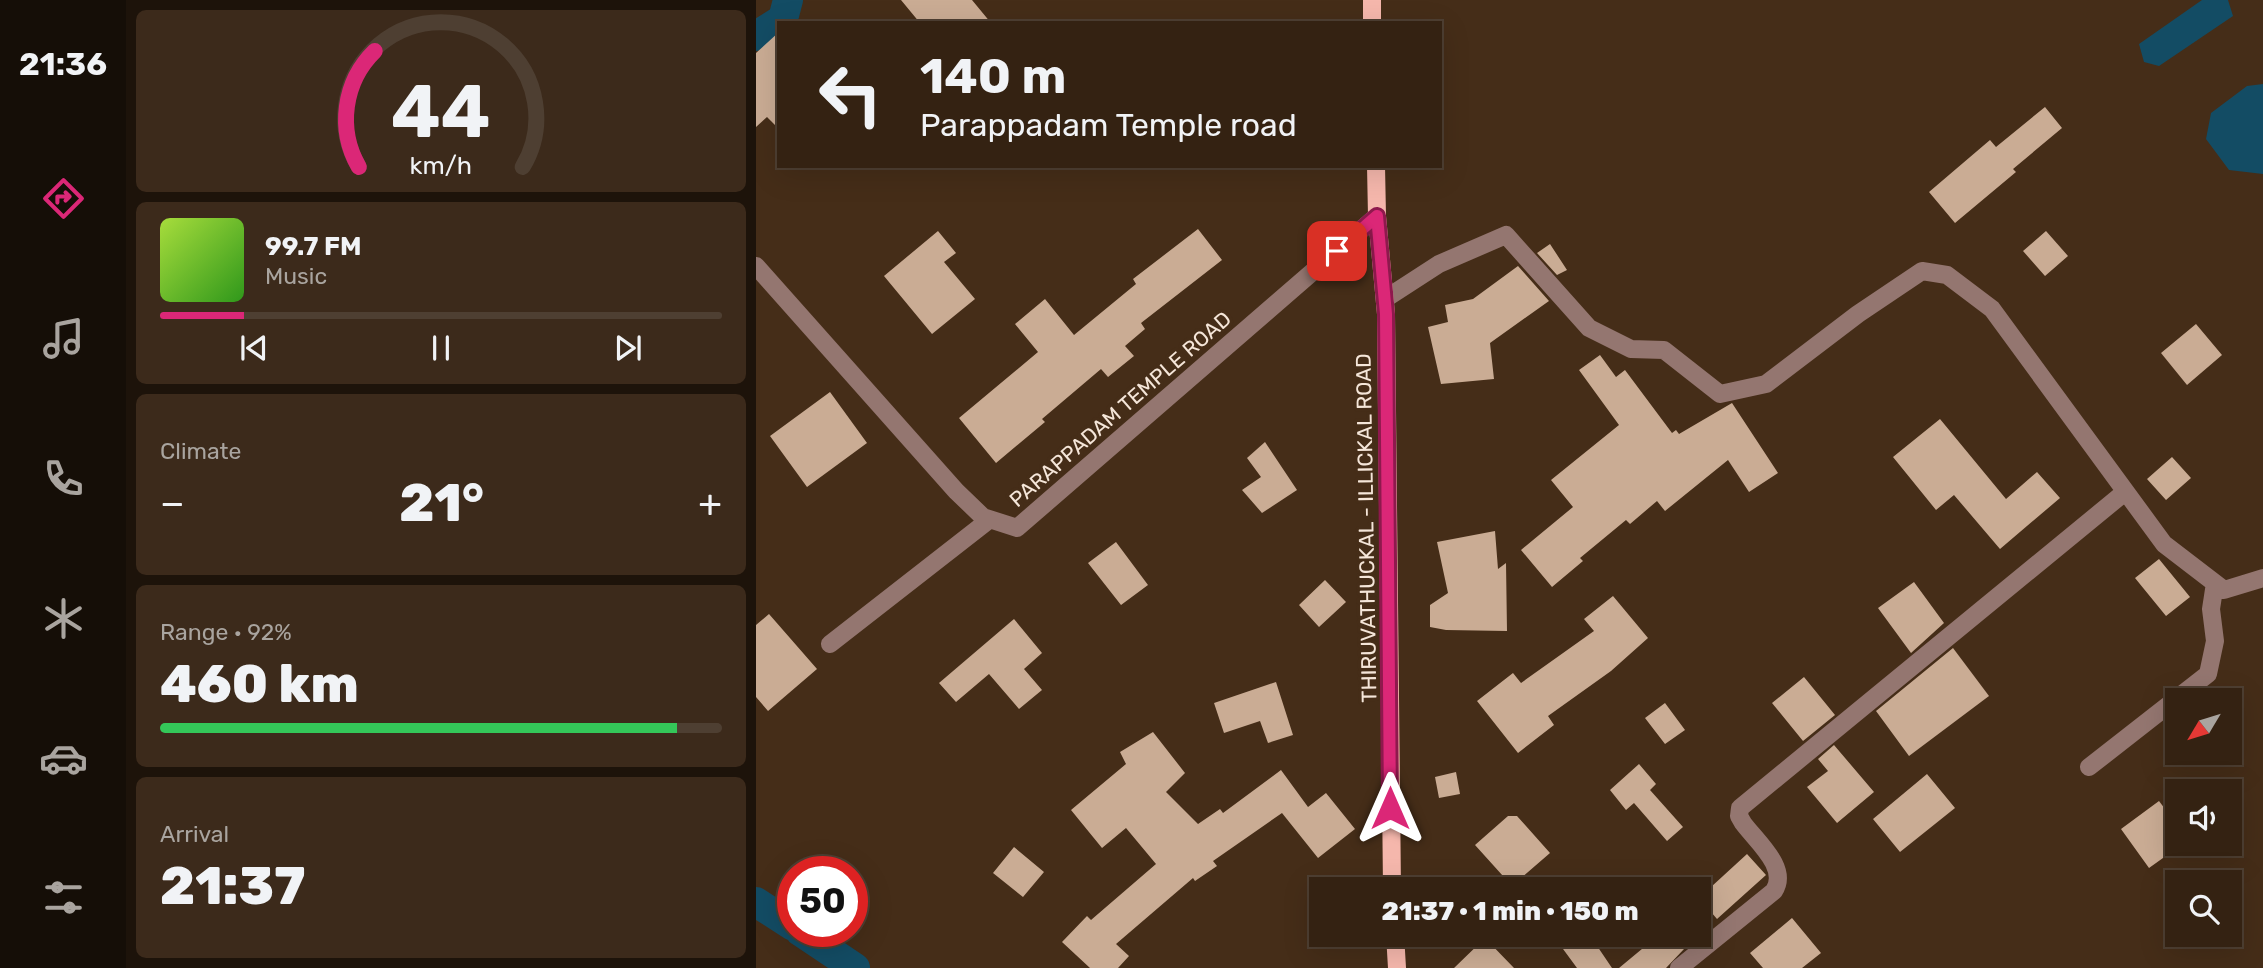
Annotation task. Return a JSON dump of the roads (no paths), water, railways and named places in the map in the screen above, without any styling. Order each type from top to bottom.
[{"type":"main road","points":[[1372,0],[1372,21]]},
{"type":"main road","name":"THIRUVATHUCKAL - ILLICKAL ROAD","points":[[1376,168],[1377,216],[1385,299],[1392,877]]},
{"type":"main road","points":[[1396,947],[1397,968]]},
{"type":"street","name":"PARAPPADAM TEMPLE ROAD","points":[[756,266],[956,491],[982,517],[1017,528],[1377,216]]},
{"type":"street","points":[[1385,299],[1439,264],[1506,234],[1589,328],[1631,349],[1664,350],[1720,394],[1766,384],[1922,271],[1947,275],[1992,309],[2164,544],[2224,590],[2263,578]]},
{"type":"street","points":[[1679,968],[1774,891],[1778,884],[1778,869],[1743,823],[1739,816],[1740,808],[2125,492]]},
{"type":"street","points":[[830,644],[989,520]]},
{"type":"street","points":[[2089,767],[2208,674],[2215,641],[2211,609],[2215,583]]},
{"type":"water","points":[[2202,0],[2228,0],[2233,16],[2159,66],[2144,62],[2139,44]]},
{"type":"water","points":[[2263,84],[2263,174],[2229,170],[2206,139],[2211,113],[2247,86]]},
{"type":"waterway","points":[[780,21],[783,19],[788,0]]},
{"type":"waterway","points":[[756,36],[777,23]]},
{"type":"waterway","points":[[756,902],[777,916]]},
{"type":"waterway","points":[[824,947],[855,968]]}]
